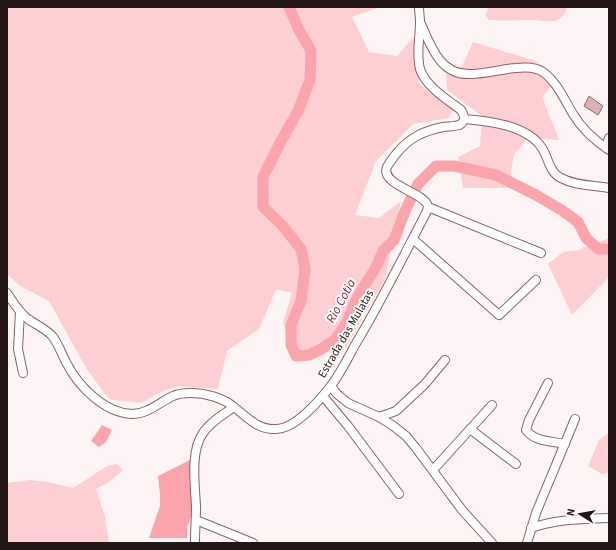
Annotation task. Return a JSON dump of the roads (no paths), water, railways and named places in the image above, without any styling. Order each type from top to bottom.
[{"type":"street","points":[[419,7],[420,22],[418,54],[420,69],[432,86],[461,110],[464,119],[458,126],[431,130],[416,136],[401,148],[393,158],[387,168],[386,172],[388,177],[419,196],[424,200],[428,207],[541,253]]},
{"type":"street","points":[[420,22],[436,55],[448,69],[455,73],[470,74],[520,68],[541,71],[550,77],[584,129],[596,141],[607,149],[609,138]]},
{"type":"street","points":[[464,119],[477,120],[520,130],[529,135],[538,143],[543,150],[550,167],[555,174],[561,178],[583,185],[609,188]]},
{"type":"street","name":"Estrada das Mulatas","points":[[7,293],[20,312],[52,336],[57,343],[67,365],[81,385],[89,393],[111,409],[132,414],[145,412],[175,395],[183,393],[203,394],[222,400],[234,407],[247,419],[259,425],[274,430],[281,429],[304,416],[331,386],[365,328],[428,207]]},
{"type":"street","points":[[413,238],[499,315],[536,280]]},
{"type":"street","points":[[20,312],[18,349],[23,373]]},
{"type":"street","points":[[379,417],[396,411],[425,384],[445,360]]},
{"type":"street","points":[[548,383],[529,420],[526,430],[529,434],[541,440],[564,444]]},
{"type":"street","points":[[331,386],[348,404],[379,417],[406,436],[462,510],[492,543]]},
{"type":"street","points":[[323,396],[348,426],[399,494]]},
{"type":"street","points":[[433,470],[492,405]]},
{"type":"street","points":[[195,543],[196,520],[194,469],[196,452],[203,433],[209,426],[234,407]]},
{"type":"street","points":[[527,543],[536,513],[575,419]]},
{"type":"street","points":[[470,429],[516,464]]},
{"type":"street","points":[[531,528],[542,524],[570,519],[609,518]]},
{"type":"street","points":[[196,520],[253,543]]},
{"type":"waterway","name":"Rio Cotia","points":[[289,7],[299,30],[311,51],[310,80],[298,111],[263,177],[263,207],[282,225],[301,249],[305,269],[301,301],[291,325],[291,345],[296,356],[309,355],[335,340],[347,322],[357,298],[376,267],[383,251],[394,240],[405,211],[418,184],[436,166],[454,166],[496,175],[536,195],[563,211],[578,222],[586,238],[598,249],[609,249]]}]
